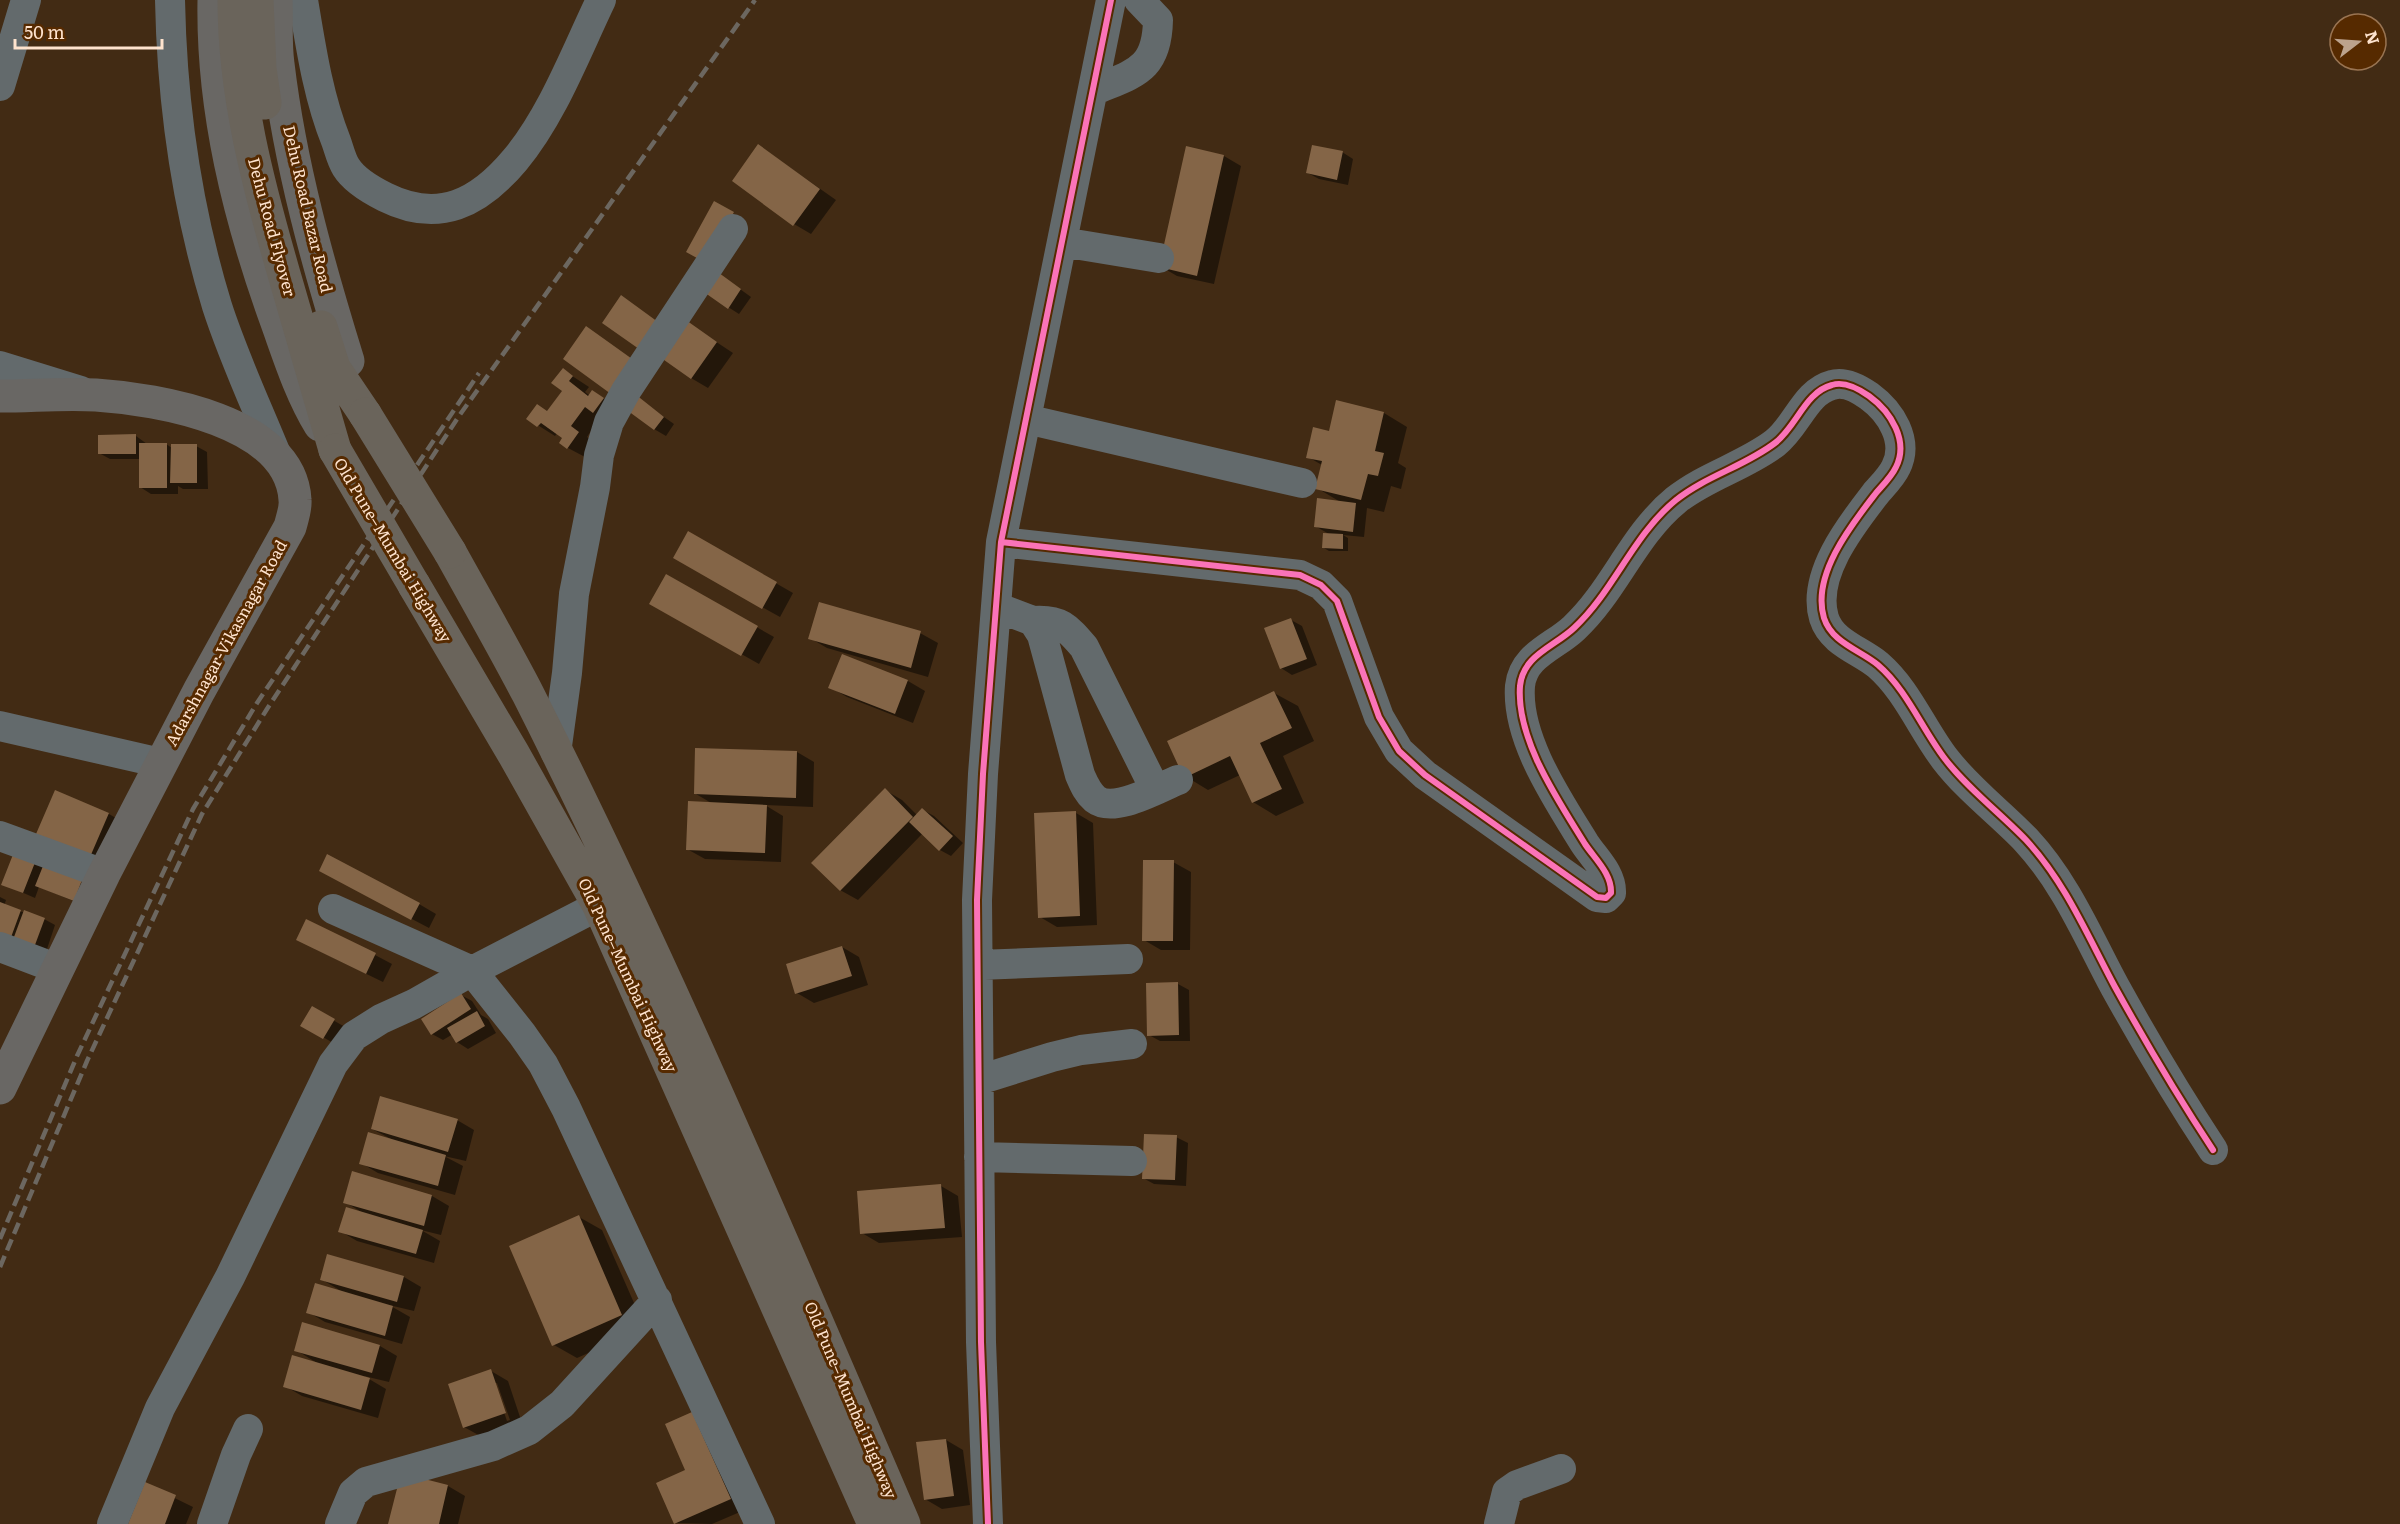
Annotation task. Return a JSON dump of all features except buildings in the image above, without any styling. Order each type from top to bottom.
[{"type":"highway","name":"Dehu Road Flyover","points":[[234,0],[234,43],[244,117],[258,183],[324,372],[365,414],[450,552]]},
{"type":"highway","name":"Dehu Road Flyover","points":[[257,0],[260,69],[282,201],[324,372],[334,450]]},
{"type":"highway","name":"Old Pune–Mumbai Highway","points":[[334,450],[513,753],[612,899],[756,1180],[904,1524]]},
{"type":"highway","name":"Old Pune–Mumbai Highway","points":[[450,552],[528,694],[556,753],[612,899],[874,1524]]},
{"type":"main road","points":[[214,0],[216,70],[233,185],[252,254],[304,399],[334,450]]},
{"type":"main road","name":"Dehu Road Bazar Road","points":[[276,0],[278,62],[294,165],[327,293],[365,414]]},
{"type":"main road","name":"Adarshnagar-Vikasnagar Road","points":[[0,396],[95,395],[183,407],[246,434],[276,454],[288,474],[296,501],[290,527],[161,763],[104,874],[0,1088]]},
{"type":"street","points":[[0,86],[26,0]]},
{"type":"street","points":[[170,0],[171,59],[193,216],[217,307],[276,454]]},
{"type":"street","points":[[303,0],[317,81],[346,167],[370,190],[394,201],[418,208],[442,210],[464,203],[491,186],[516,158],[545,114],[601,0]]},
{"type":"street","points":[[988,1524],[981,1342],[977,900],[1001,542],[1111,0]]},
{"type":"street","points":[[1093,91],[1130,75],[1148,62],[1158,41],[1158,20],[1139,0]]},
{"type":"street","points":[[556,753],[567,673],[574,594],[599,455],[609,422],[626,391],[734,229]]},
{"type":"street","points":[[1062,242],[1159,258]]},
{"type":"street","points":[[0,366],[95,395]]},
{"type":"street","points":[[1001,542],[1300,575],[1321,585],[1337,601],[1378,717],[1399,751],[1425,775],[1507,835],[1597,897],[1606,898],[1611,893],[1612,886],[1609,878],[1580,836],[1532,746],[1521,712],[1521,680],[1532,659],[1572,630],[1596,604],[1659,514],[1689,489],[1775,442],[1795,423],[1814,394],[1830,385],[1843,383],[1868,395],[1886,411],[1897,430],[1901,449],[1896,468],[1844,536],[1829,568],[1822,596],[1824,618],[1835,638],[1876,663],[1896,682],[1917,719],[1947,762],[2027,842],[2059,880],[2155,1058],[2213,1150]]},
{"type":"street","points":[[1026,419],[1302,483]]},
{"type":"street","points":[[996,607],[1033,621],[1048,620],[1071,631],[1084,647],[1166,784],[1127,801],[1112,804],[1097,801],[1088,792],[1077,765],[1042,634],[1033,621]]},
{"type":"street","points":[[0,726],[161,763]]},
{"type":"street","points":[[0,837],[104,874]]},
{"type":"street","points":[[112,1524],[160,1408],[230,1277],[333,1064],[354,1036],[381,1019],[414,1004],[472,971],[612,899]]},
{"type":"street","points":[[333,909],[472,971],[543,1064],[657,1300],[760,1524]]},
{"type":"street","points":[[0,947],[58,969]]},
{"type":"street","points":[[978,965],[1128,959]]},
{"type":"street","points":[[979,1080],[1081,1050],[1132,1044]]},
{"type":"street","points":[[980,1157],[1132,1161]]},
{"type":"street","points":[[340,1524],[353,1492],[366,1482],[493,1446],[511,1440],[529,1430],[562,1404],[657,1300]]},
{"type":"street","points":[[212,1524],[236,1455],[248,1429]]},
{"type":"street","points":[[1499,1524],[1507,1492],[1517,1485],[1561,1469]]},
{"type":"street","points":[[987,1486],[1003,1524]]},
{"type":"railway","points":[[0,1267],[87,1061],[202,814],[267,709],[459,416],[755,0]]},
{"type":"railway","points":[[0,1239],[77,1056],[193,809],[257,703],[479,373]]},
{"type":"cycle path","points":[[988,1524],[981,1342],[977,900],[983,774],[1001,542],[1111,0]]},
{"type":"cycle path","points":[[1001,542],[1300,575],[1321,585],[1337,601],[1379,717],[1399,751],[1425,775],[1597,897],[1606,898],[1611,893],[1609,879],[1563,808],[1532,748],[1521,706],[1522,675],[1533,659],[1566,635],[1588,613],[1635,546],[1661,514],[1676,500],[1700,484],[1775,443],[1783,436],[1808,402],[1823,389],[1837,384],[1856,388],[1877,403],[1891,419],[1899,437],[1899,457],[1892,474],[1846,535],[1828,568],[1823,585],[1822,602],[1828,627],[1840,640],[1878,665],[1888,675],[1954,770],[2026,840],[2053,874],[2086,930],[2138,1029],[2213,1150]]}]
